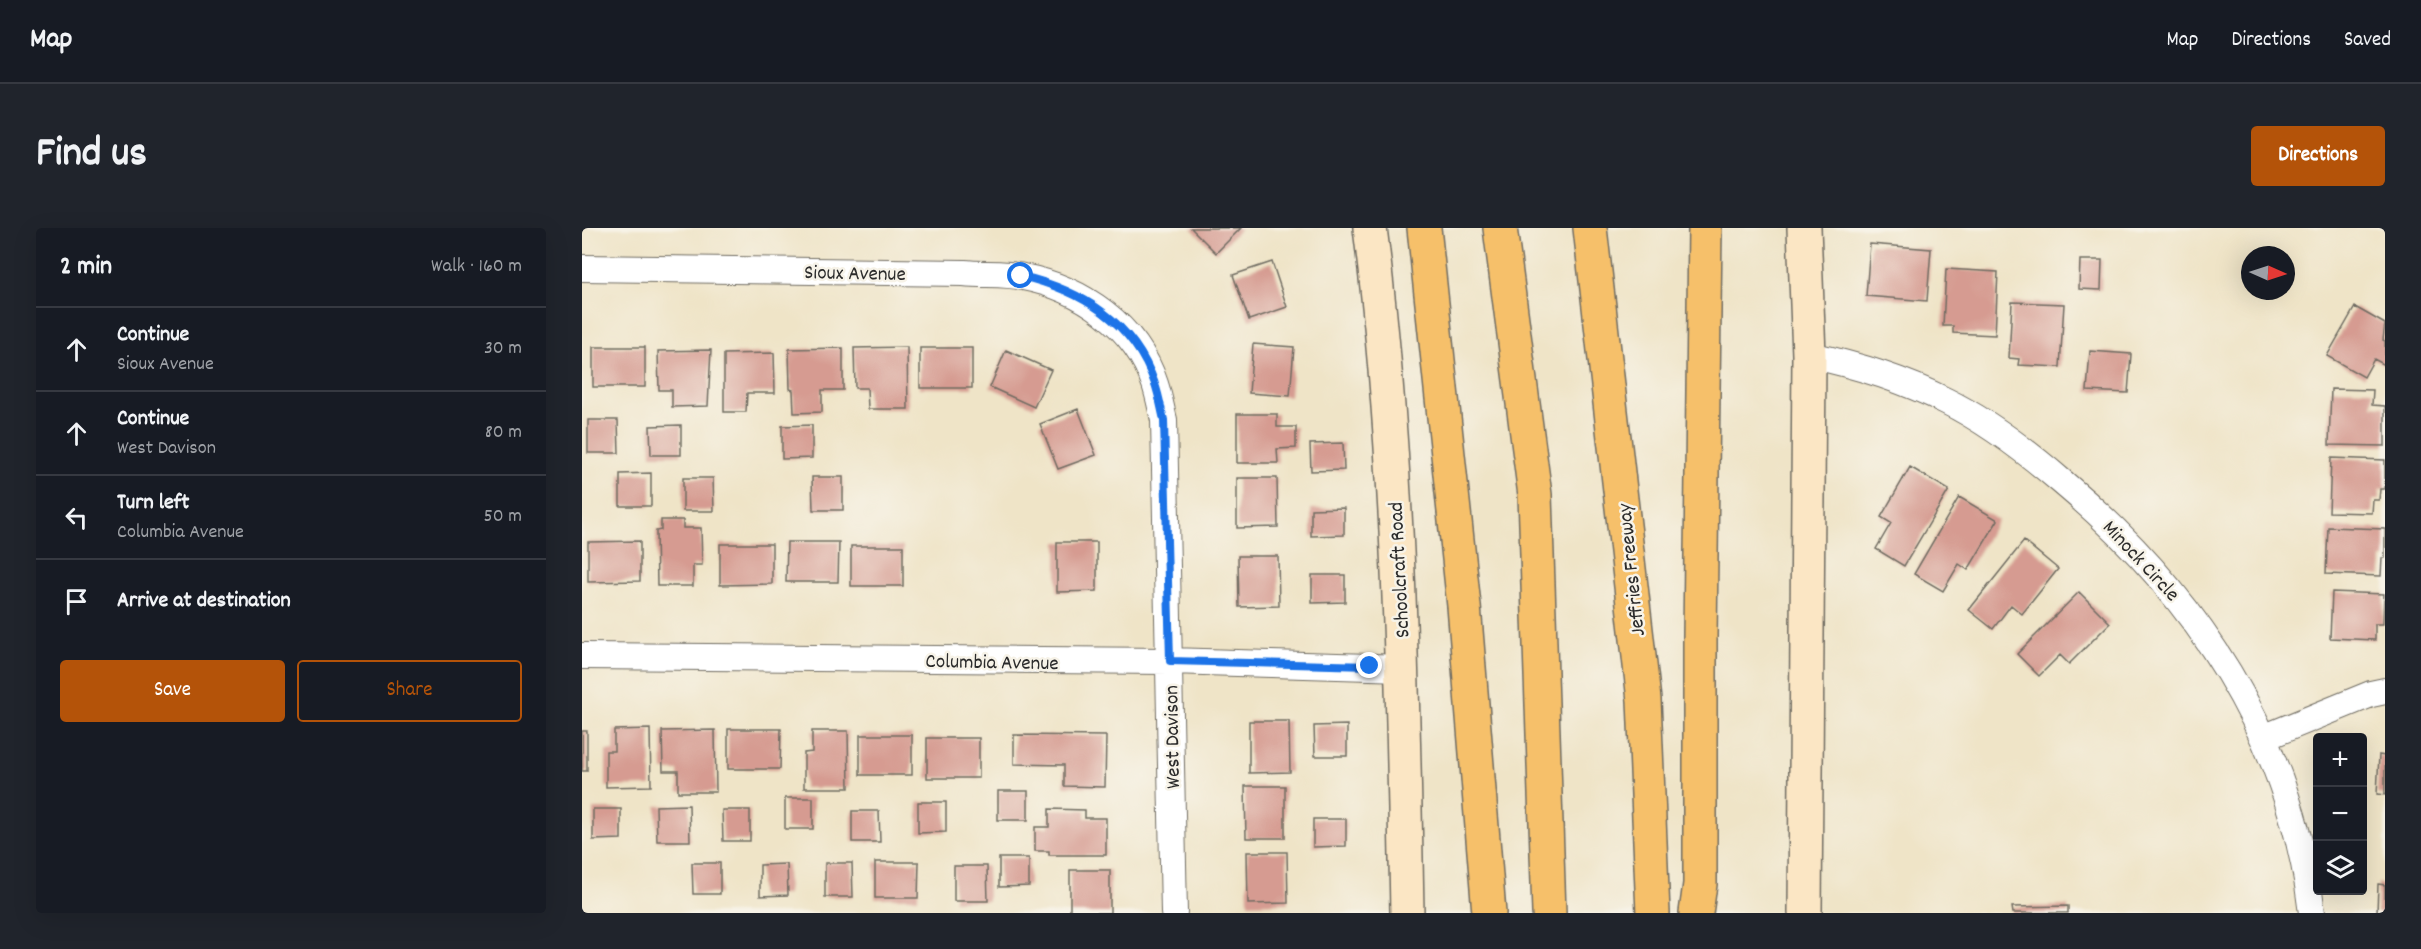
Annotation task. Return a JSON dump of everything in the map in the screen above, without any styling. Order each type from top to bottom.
[{"type":"highway","points":[[1424,228],[1462,583],[1489,913]]},
{"type":"highway","points":[[1500,228],[1534,495],[1549,913]]},
{"type":"highway","name":"Jeffries Freeway","points":[[1590,228],[1644,700],[1653,913]]},
{"type":"highway","points":[[1696,913],[1700,884],[1700,637],[1705,228]]},
{"type":"main road","name":"Schoolcraft Road","points":[[1370,228],[1387,392],[1396,530],[1412,904]]},
{"type":"main road","points":[[1804,228],[1809,355],[1805,913]]},
{"type":"street","name":"Sioux Avenue","points":[[582,268],[964,273],[1021,276],[1050,283],[1085,298],[1116,323]]},
{"type":"street","name":"West Davison","points":[[1116,323],[1138,350],[1155,383],[1164,420],[1174,913]]},
{"type":"street","name":"Minock Circle","points":[[1809,355],[1854,365],[1902,381],[1948,402],[1992,428],[2040,463],[2085,501],[2144,557],[2183,603],[2210,640],[2240,691],[2263,738],[2285,795],[2298,841],[2309,888],[2312,913]]},
{"type":"street","name":"Columbia Avenue","points":[[582,656],[1170,661],[1403,668]]},
{"type":"street","points":[[2263,738],[2371,694],[2385,691]]},
{"type":"building","points":[[1191,228],[1241,228],[1216,253]]},
{"type":"building","points":[[1870,244],[1931,249],[1927,301],[1866,296]]},
{"type":"building","points":[[2080,260],[2102,260],[2101,290],[2079,289]]},
{"type":"building","points":[[1272,262],[1287,307],[1249,320],[1233,275]]},
{"type":"building","points":[[1946,269],[1998,272],[1995,335],[1953,333],[1953,326],[1943,326]]},
{"type":"building","points":[[2012,302],[2064,304],[2060,367],[2018,365],[2019,359],[2009,358]]},
{"type":"building","points":[[2355,307],[2385,324],[2383,340],[2385,341],[2385,365],[2374,359],[2364,377],[2327,356]]},
{"type":"building","points":[[1253,344],[1294,347],[1290,396],[1249,393]]},
{"type":"building","points":[[593,347],[645,347],[645,387],[593,387]]},
{"type":"building","points":[[907,347],[908,409],[868,409],[867,388],[855,388],[854,348]]},
{"type":"building","points":[[843,348],[843,390],[822,390],[822,412],[794,413],[793,390],[790,389],[789,349]]},
{"type":"building","points":[[920,348],[972,348],[972,388],[920,388]]},
{"type":"building","points":[[711,350],[708,406],[672,407],[672,390],[659,390],[658,351]]},
{"type":"building","points":[[1006,350],[1051,370],[1034,407],[990,387]]},
{"type":"building","points":[[2090,351],[2131,354],[2128,393],[2087,391]]},
{"type":"building","points":[[774,353],[775,393],[747,393],[746,412],[724,412],[724,354]]},
{"type":"building","points":[[2331,389],[2373,390],[2372,405],[2385,406],[2385,446],[2329,445]]},
{"type":"building","points":[[1078,409],[1096,455],[1058,469],[1040,424]]},
{"type":"building","points":[[1237,414],[1277,414],[1277,427],[1296,427],[1296,448],[1277,449],[1278,463],[1237,463]]},
{"type":"building","points":[[588,420],[618,420],[619,453],[588,453]]},
{"type":"building","points":[[681,425],[681,455],[651,455],[650,426]]},
{"type":"building","points":[[812,425],[812,458],[782,459],[782,426]]},
{"type":"building","points":[[1343,443],[1344,470],[1311,471],[1310,444]]},
{"type":"building","points":[[2331,458],[2385,460],[2385,489],[2380,489],[2379,500],[2373,500],[2372,513],[2329,512]]},
{"type":"building","points":[[1910,467],[1949,490],[1904,566],[1876,549],[1891,523],[1881,517]]},
{"type":"building","points":[[651,473],[651,506],[620,506],[620,474]]},
{"type":"building","points":[[812,477],[843,477],[843,510],[813,510]]},
{"type":"building","points":[[683,478],[713,478],[714,511],[683,511]]},
{"type":"building","points":[[1237,478],[1277,478],[1278,527],[1237,528]]},
{"type":"building","points":[[1959,497],[1998,520],[1968,570],[1959,564],[1943,591],[1914,574]]},
{"type":"building","points":[[1344,508],[1344,535],[1311,536],[1311,509]]},
{"type":"building","points":[[661,520],[683,520],[683,528],[701,528],[702,565],[693,565],[693,586],[657,586],[656,531],[661,530]]},
{"type":"building","points":[[2328,527],[2385,529],[2385,558],[2382,558],[2381,576],[2326,574]]},
{"type":"building","points":[[640,541],[640,581],[588,582],[588,542]]},
{"type":"building","points":[[2024,541],[2058,569],[2022,614],[2011,605],[1993,629],[1969,610]]},
{"type":"building","points":[[787,542],[839,542],[838,582],[786,582]]},
{"type":"building","points":[[1057,542],[1097,542],[1097,591],[1057,592]]},
{"type":"building","points":[[720,544],[772,544],[772,584],[720,585]]},
{"type":"building","points":[[851,546],[903,546],[903,586],[851,586]]},
{"type":"building","points":[[1238,556],[1278,556],[1279,606],[1239,607]]},
{"type":"building","points":[[1312,575],[1345,575],[1345,602],[1312,603]]},
{"type":"building","points":[[2079,592],[2110,623],[2069,664],[2060,655],[2039,676],[2017,654]]},
{"type":"building","points":[[2332,592],[2384,594],[2383,624],[2375,624],[2375,640],[2330,638]]},
{"type":"building","points":[[1249,721],[1289,721],[1290,772],[1249,773]]},
{"type":"building","points":[[1347,725],[1347,756],[1315,756],[1314,726]]},
{"type":"building","points":[[650,729],[651,786],[606,787],[606,751],[614,751],[614,730]]},
{"type":"building","points":[[728,729],[781,729],[780,769],[728,769]]},
{"type":"building","points":[[715,730],[716,792],[678,792],[678,771],[663,771],[662,731]]},
{"type":"building","points":[[582,731],[587,731],[587,771],[582,771]]},
{"type":"building","points":[[812,731],[848,731],[849,788],[804,788],[804,753],[812,752]]},
{"type":"building","points":[[860,735],[912,735],[912,775],[860,775]]},
{"type":"building","points":[[1014,735],[1106,736],[1105,787],[1064,786],[1064,765],[1014,764]]},
{"type":"building","points":[[927,738],[979,738],[979,778],[927,778]]},
{"type":"building","points":[[2379,755],[2385,756],[2385,795],[2377,794]]},
{"type":"building","points":[[1245,786],[1285,786],[1285,838],[1246,838]]},
{"type":"building","points":[[998,791],[1028,791],[1028,820],[998,820]]},
{"type":"building","points":[[785,798],[813,798],[813,829],[785,829]]},
{"type":"building","points":[[918,802],[946,802],[946,832],[918,833]]},
{"type":"building","points":[[689,805],[690,841],[657,841],[656,806]]},
{"type":"building","points":[[593,809],[621,809],[621,839],[593,840]]},
{"type":"building","points":[[1049,809],[1085,810],[1085,818],[1106,818],[1106,855],[1049,855],[1049,851],[1035,851],[1035,827],[1049,827]]},
{"type":"building","points":[[722,810],[750,810],[750,841],[723,841]]},
{"type":"building","points":[[852,811],[879,811],[880,842],[852,842]]},
{"type":"building","points":[[1313,819],[1346,819],[1346,846],[1313,847]]},
{"type":"building","points":[[1247,852],[1287,852],[1288,903],[1248,904]]},
{"type":"building","points":[[999,858],[1029,858],[1029,886],[999,887]]},
{"type":"building","points":[[875,862],[919,862],[918,898],[875,898]]},
{"type":"building","points":[[692,863],[720,863],[720,894],[693,894]]},
{"type":"building","points":[[825,863],[852,863],[853,897],[825,897]]},
{"type":"building","points":[[787,864],[788,895],[760,896],[760,865]]},
{"type":"building","points":[[954,866],[987,866],[988,901],[954,901]]},
{"type":"building","points":[[1070,870],[1110,870],[1110,913],[1070,913]]},
{"type":"building","points":[[2378,884],[2385,885],[2385,913],[2377,913]]},
{"type":"building","points":[[2068,906],[2068,913],[2013,913],[2012,907]]},
{"type":"route","points":[[1021,276],[1050,283],[1085,298],[1116,323],[1138,350],[1155,383],[1164,420],[1170,661],[1370,666]]}]
